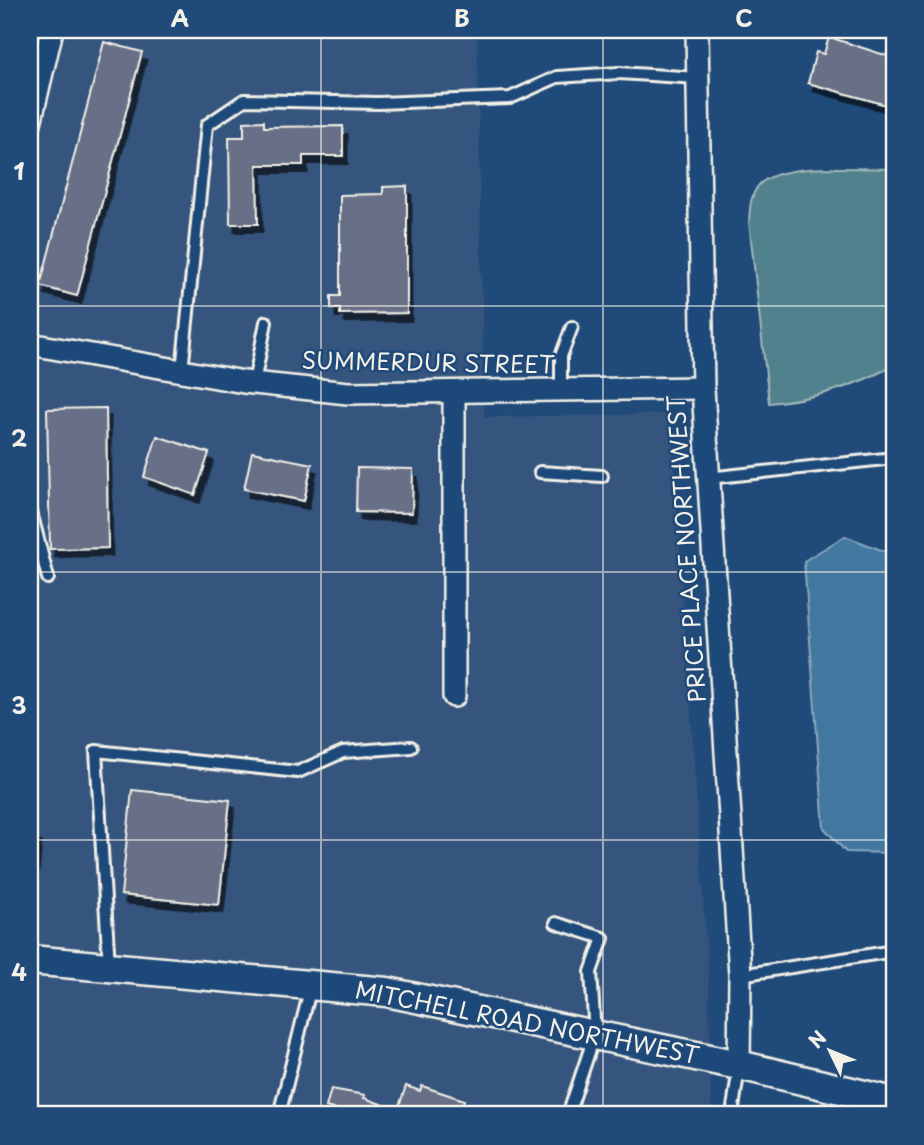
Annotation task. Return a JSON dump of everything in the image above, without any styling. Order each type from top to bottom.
[{"type":"street","points":[[30,123],[52,30]]},
{"type":"street","name":"PRICE PLACE NORTHWEST","points":[[697,30],[703,388],[740,975],[739,1065]]},
{"type":"street","name":"SUMMERDUR STREET","points":[[30,344],[254,383],[348,393],[703,388]]},
{"type":"street","points":[[454,393],[454,696]]},
{"type":"street","name":"MITCHELL ROAD NORTHWEST","points":[[30,960],[387,992],[739,1065],[894,1102]]},
{"type":"lane","points":[[182,371],[207,125],[244,100],[378,103],[510,99],[557,77],[619,73],[698,78]]},
{"type":"lane","points":[[254,383],[266,322]]},
{"type":"lane","points":[[561,392],[561,356],[572,327]]},
{"type":"lane","points":[[708,478],[894,458]]},
{"type":"lane","points":[[540,472],[602,476]]},
{"type":"lane","points":[[30,508],[48,578]]},
{"type":"lane","points":[[109,966],[96,751],[298,772],[343,752],[411,747]]},
{"type":"lane","points":[[556,923],[603,939],[592,972],[594,1034],[568,1115]]},
{"type":"lane","points":[[740,975],[894,951]]},
{"type":"lane","points":[[279,1115],[312,984]]},
{"type":"lane","points":[[732,1115],[739,1065]]},
{"type":"shaded area","points":[[30,30],[477,30],[484,417],[671,414],[709,987],[711,1106],[755,1115],[30,1115]]},
{"type":"shaded area","points":[[845,536],[894,555],[894,853],[846,852],[824,828],[804,561]]},
{"type":"green space","points":[[894,169],[894,365],[834,391],[769,403],[749,221],[755,190],[768,178],[802,170]]},
{"type":"building","points":[[829,37],[894,58],[894,93],[890,106],[808,83],[816,52],[824,54]]},
{"type":"building","points":[[104,42],[142,52],[77,296],[40,286]]},
{"type":"building","points":[[264,121],[264,127],[343,126],[343,156],[303,156],[303,165],[257,165],[258,224],[230,224],[229,137],[244,137],[244,122]]},
{"type":"building","points":[[407,186],[407,313],[340,314],[340,309],[331,309],[331,296],[340,296],[340,195],[383,194],[383,187]]},
{"type":"building","points":[[106,408],[108,548],[50,549],[47,409]]},
{"type":"building","points":[[157,436],[209,453],[195,495],[144,477]]},
{"type":"building","points":[[252,452],[312,464],[304,501],[244,489]]},
{"type":"building","points":[[357,468],[413,469],[412,513],[356,512]]},
{"type":"building","points":[[132,790],[230,800],[219,905],[121,895]]},
{"type":"building","points":[[30,833],[37,834],[31,895],[30,895]]},
{"type":"building","points":[[406,1086],[420,1091],[422,1086],[464,1100],[459,1115],[396,1115]]},
{"type":"building","points":[[331,1089],[365,1095],[364,1098],[395,1109],[394,1115],[335,1115],[336,1110],[326,1107]]}]
